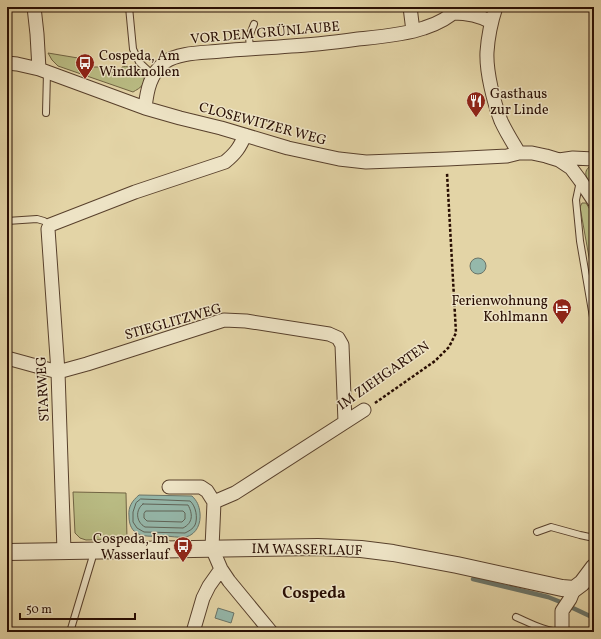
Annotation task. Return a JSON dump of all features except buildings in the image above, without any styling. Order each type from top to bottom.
[{"type":"street","points":[[34,7],[43,71]]},
{"type":"street","points":[[410,7],[413,31]]},
{"type":"street","points":[[496,7],[491,22],[487,53],[490,83],[501,121],[518,154]]},
{"type":"street","name":"VOR DEM GRÜNLAUBE","points":[[145,108],[149,82],[153,75],[166,61],[181,55],[250,48],[339,42],[413,31],[436,23],[457,10],[464,13],[473,14],[491,22]]},
{"type":"street","name":"CLOSEWITZER WEG","points":[[7,63],[43,71],[145,108],[301,152],[331,158],[366,162],[507,156],[532,153],[559,160]]},
{"type":"street","points":[[50,225],[136,192],[226,162],[234,155],[245,135]]},
{"type":"street","points":[[559,160],[594,158]]},
{"type":"street","points":[[559,160],[571,168],[594,201]]},
{"type":"street","name":"STARWEG","points":[[50,225],[48,229],[58,372],[64,551]]},
{"type":"street","name":"STIEGLITZWEG","points":[[58,372],[224,320],[246,321],[329,334],[338,338],[342,345],[345,422]]},
{"type":"street","points":[[7,358],[58,372]]},
{"type":"street","name":"IM ZIEHGARTEN","points":[[214,502],[235,493],[364,410]]},
{"type":"street","points":[[169,487],[201,488],[208,491],[214,502],[212,548],[221,569],[271,632]]},
{"type":"street","name":"IM WASSERLAUF","points":[[7,552],[318,547],[361,549],[457,565],[537,582],[562,588],[572,594]]},
{"type":"street","points":[[562,632],[562,611],[572,594],[594,567]]},
{"type":"street","points":[[193,632],[203,598],[209,586],[221,569]]},
{"type":"lane","points":[[129,7],[133,49],[139,62],[153,75]]},
{"type":"lane","points":[[250,48],[249,37],[254,24]]},
{"type":"lane","points":[[43,71],[46,113]]},
{"type":"lane","points":[[580,180],[576,200],[580,241],[594,323]]},
{"type":"lane","points":[[7,221],[37,219],[50,225]]},
{"type":"lane","points":[[537,532],[551,527],[594,538]]},
{"type":"lane","points":[[70,632],[92,559],[93,551]]},
{"type":"lane","points":[[516,617],[542,627],[562,632]]},
{"type":"path","name":"IM ZIEHGARTEN","points":[[364,410],[435,361],[449,347],[456,333],[447,159]]},
{"type":"green space","points":[[48,53],[84,59],[84,67],[101,67],[101,73],[121,72],[122,67],[134,68],[141,72],[144,76],[143,84],[140,88],[133,92],[58,66]]},
{"type":"green space","points":[[594,164],[594,190],[587,179],[586,173],[589,167]]},
{"type":"green space","points":[[582,203],[586,203],[594,216],[594,285],[580,207]]},
{"type":"green space","points":[[73,492],[126,493],[127,539],[86,540],[80,538],[75,533]]},
{"type":"water","points":[[475,258],[481,258],[486,263],[484,272],[481,274],[475,274],[470,269],[470,263]]},
{"type":"water","points":[[139,495],[192,496],[198,503],[200,510],[200,521],[198,528],[190,536],[186,537],[140,535],[133,529],[129,520],[129,510],[131,504]]},
{"type":"water","points":[[218,608],[234,613],[231,623],[215,618]]},
{"type":"waterway","points":[[473,579],[548,597],[594,618]]},
{"type":"place","name":"Cospeda, Am Windknollen","points":[[85,80]]},
{"type":"place","name":"Gasthaus zur Linde","points":[[476,118]]},
{"type":"place","name":"Ferienwohnung Kohlmann","points":[[562,325]]},
{"type":"place","name":"Cospeda, Im Wasserlauf","points":[[183,563]]},
{"type":"district","name":"Cospeda","points":[[314,592]]}]
